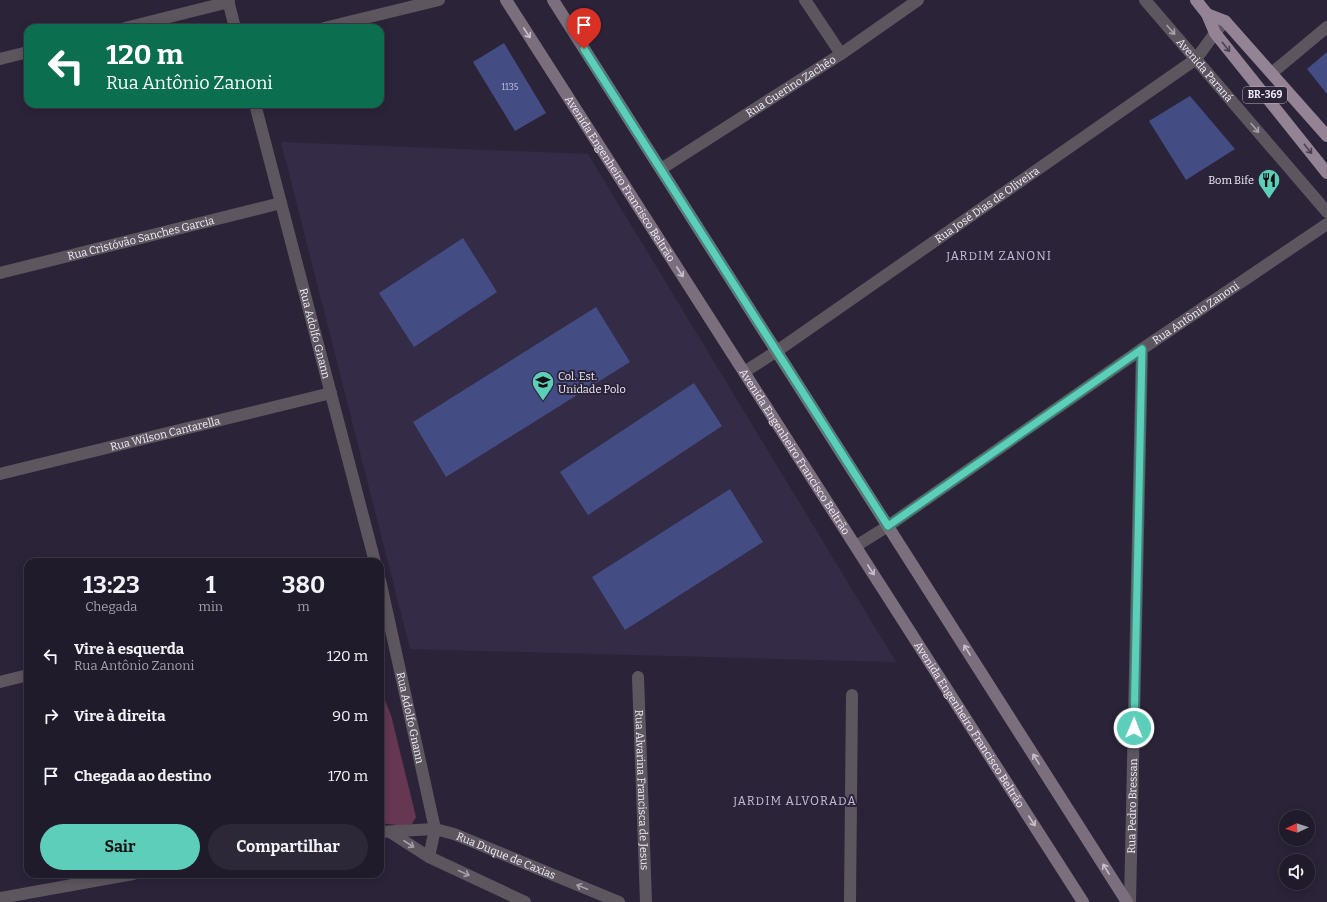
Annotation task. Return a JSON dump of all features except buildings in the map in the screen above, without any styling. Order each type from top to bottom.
[{"type":"main road","name":"BR-369","points":[[1196,0],[1207,14],[1215,33],[1327,173]]},
{"type":"main road","name":"BR-369","points":[[1207,14],[1225,22],[1327,136]]},
{"type":"street","points":[[340,24],[439,0]]},
{"type":"street","name":"Avenida Engenheiro Francisco Beltrão","points":[[506,0],[1083,902]]},
{"type":"street","points":[[553,0],[1127,902]]},
{"type":"street","points":[[805,0],[841,54]]},
{"type":"street","name":"Rua Guerino Zachêo","points":[[661,169],[841,54],[918,0]]},
{"type":"street","name":"Avenida Paraná","points":[[1145,0],[1327,212]]},
{"type":"street","points":[[140,24],[228,1],[234,24]]},
{"type":"street","name":"Rua José Dias de Oliveira","points":[[744,372],[777,351],[1196,59],[1225,22]]},
{"type":"street","points":[[1272,73],[1327,27]]},
{"type":"street","points":[[0,59],[24,53]]},
{"type":"street","name":"Rua Adolfo Gnann","points":[[256,108],[374,558]]},
{"type":"street","name":"Rua Cristóvão Sanches Garcia","points":[[0,273],[281,203]]},
{"type":"street","name":"Rua Antônio Zanoni","points":[[856,546],[888,526],[1142,349],[1327,224]]},
{"type":"street","name":"Rua Pedro Bressan","points":[[1130,902],[1142,349]]},
{"type":"street","name":"Rua Wilson Cantarella","points":[[0,474],[331,393]]},
{"type":"street","name":"Rua Adolfo Gnann","points":[[384,599],[434,829],[429,857]]},
{"type":"street","points":[[0,682],[24,676]]},
{"type":"street","name":"Rua Alvarina Francisca de Jesus","points":[[638,677],[646,902]]},
{"type":"street","points":[[850,902],[852,696]]},
{"type":"street","name":"Rua Duque de Caxias","points":[[385,832],[434,829],[454,834],[618,902]]},
{"type":"street","name":"Rua Duque de Caxias","points":[[385,832],[429,857],[525,902]]},
{"type":"street","points":[[0,898],[111,878]]},
{"type":"shaded area","name":"Col. Est. Unidade Polo","points":[[281,142],[588,154],[896,662],[410,649]]},
{"type":"shaded area","points":[[384,698],[391,715],[416,817],[412,824],[404,826],[384,824]]},
{"type":"place","name":"Bom Bife","points":[[1269,200]]},
{"type":"place","name":"Col. Est. Unidade Polo","points":[[543,402]]},
{"type":"district","name":"JARDIM ZANONI","points":[[999,256]]},
{"type":"district","name":"JARDIM ALVORADA","points":[[795,801]]},
{"type":"route","points":[[584,49],[888,526],[1142,349],[1134,728]]}]
